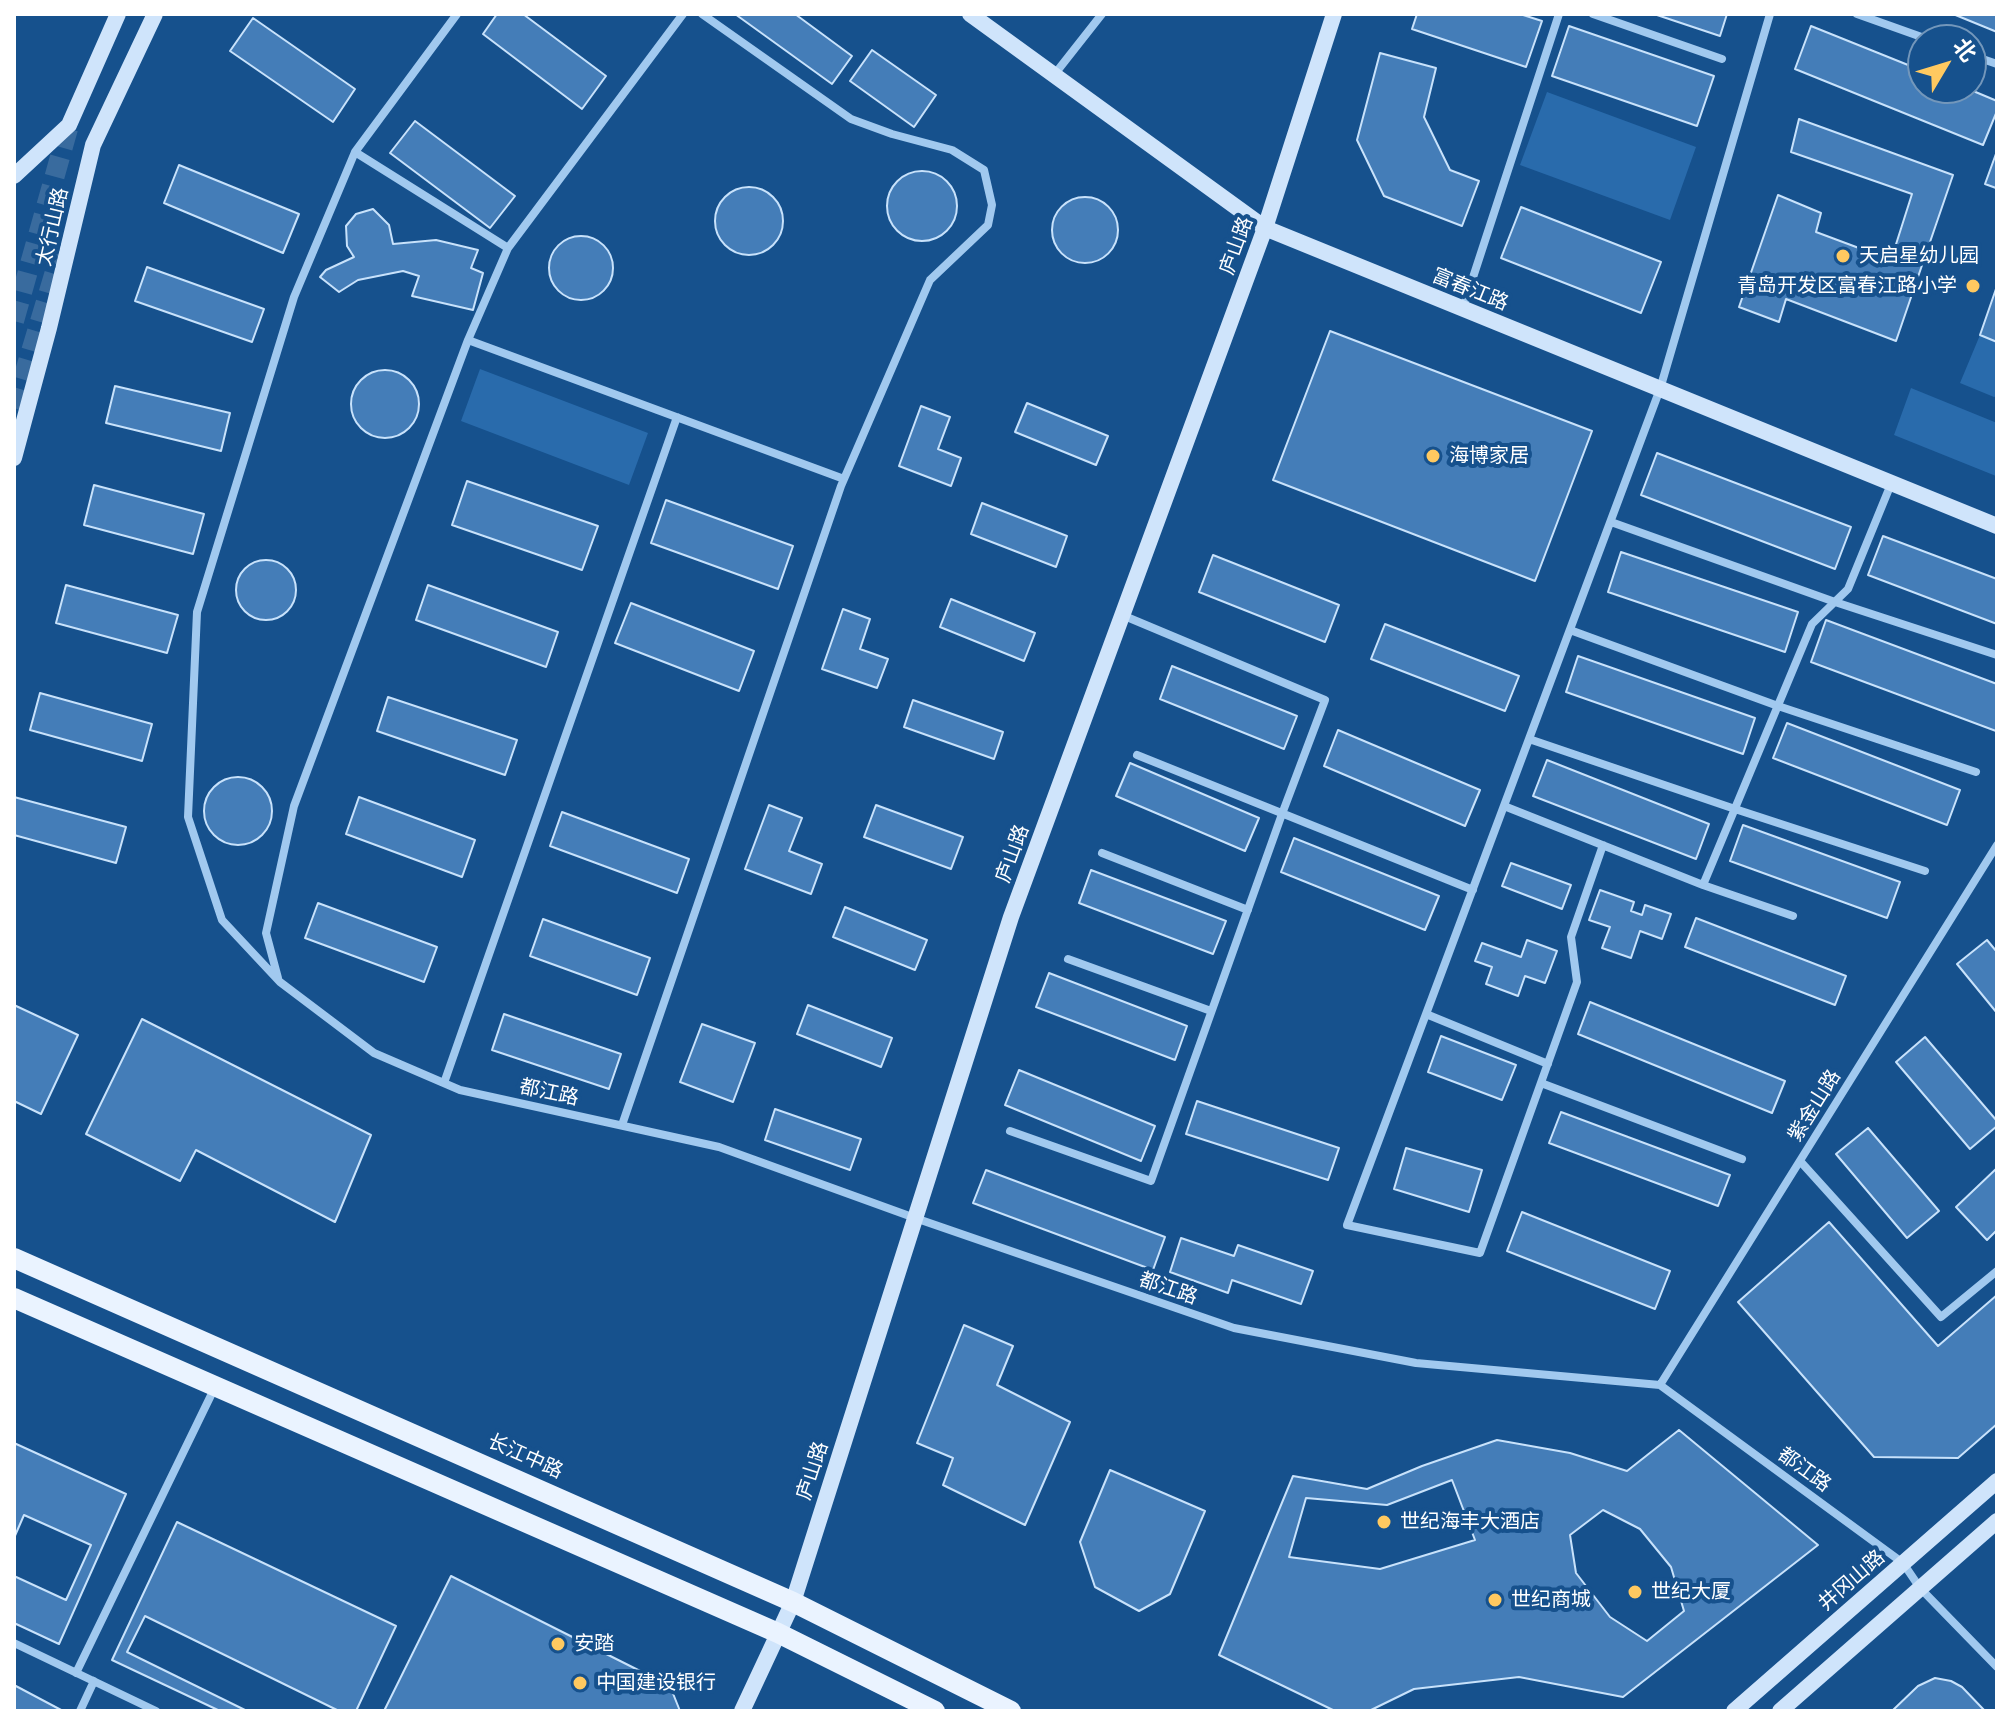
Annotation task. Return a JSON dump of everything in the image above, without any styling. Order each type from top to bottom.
[{"type":"main road","name":"长江中路","points":[[14,1258],[793,1602],[1011,1711]]},
{"type":"main road","points":[[14,1298],[778,1633],[935,1711]]},
{"type":"street","points":[[14,176],[69,125],[118,14]]},
{"type":"street","name":"太行山路","points":[[14,458],[93,145],[155,14]]},
{"type":"street","name":"都江路","points":[[457,14],[355,152],[294,297],[197,612],[188,817],[222,920],[280,982],[374,1053],[460,1090],[719,1147],[1234,1328],[1416,1363],[1660,1385],[1903,1563],[1920,1588],[1997,1667]]},
{"type":"street","points":[[280,982],[266,933],[294,806],[468,340],[508,248],[683,14]]},
{"type":"street","points":[[622,1125],[844,479],[930,280],[988,225],[992,205],[984,170],[952,150],[851,119],[702,14]]},
{"type":"street","name":"富春江路","points":[[970,14],[1265,228],[1997,526]]},
{"type":"street","points":[[1054,75],[1102,14]]},
{"type":"street","name":"庐山路","points":[[742,1711],[793,1602],[1011,917],[1265,228],[1334,14]]},
{"type":"street","points":[[1463,308],[1559,14]]},
{"type":"street","points":[[1593,14],[1722,59]]},
{"type":"street","points":[[1603,845],[1571,937],[1577,982],[1480,1253],[1347,1225],[1660,389],[1770,14]]},
{"type":"street","points":[[1857,14],[1907,32]]},
{"type":"street","points":[[355,152],[508,248]]},
{"type":"street","points":[[468,340],[844,479]]},
{"type":"street","points":[[444,1083],[677,417]]},
{"type":"street","points":[[1703,885],[1812,624],[1848,589],[1891,483]]},
{"type":"street","points":[[1611,522],[1835,602],[1997,655]]},
{"type":"street","points":[[1010,1131],[1151,1181],[1325,700],[1122,615]]},
{"type":"street","points":[[1570,630],[1778,706],[1976,772]]},
{"type":"street","points":[[1529,739],[1925,871]]},
{"type":"street","points":[[1137,755],[1473,890]]},
{"type":"street","points":[[1504,806],[1703,885],[1793,916]]},
{"type":"street","name":"紫金山路","points":[[1660,1385],[1997,845]]},
{"type":"street","points":[[1102,853],[1248,910]]},
{"type":"street","points":[[1068,959],[1211,1011]]},
{"type":"street","points":[[1426,1014],[1548,1064]]},
{"type":"street","points":[[1541,1083],[1742,1159]]},
{"type":"street","points":[[1800,1161],[1941,1317],[1997,1271]]},
{"type":"street","points":[[76,1673],[215,1386]]},
{"type":"street","name":"井冈山路","points":[[1734,1711],[1997,1481]]},
{"type":"street","points":[[1780,1711],[1997,1521]]},
{"type":"street","points":[[14,1643],[156,1711]]},
{"type":"street","points":[[80,1711],[94,1681]]},
{"type":"shaded area","points":[[1547,92],[1696,147],[1670,220],[1520,165]]},
{"type":"shaded area","points":[[1980,335],[1997,342],[1997,396],[1994,397],[1960,383]]},
{"type":"shaded area","points":[[480,369],[648,433],[629,485],[461,421]]},
{"type":"shaded area","points":[[1911,388],[1997,423],[1996,476],[1894,435]]},
{"type":"building","points":[[497,14],[523,14],[606,76],[582,109],[483,34]]},
{"type":"building","points":[[735,14],[795,14],[852,56],[832,84]]},
{"type":"building","points":[[1417,14],[1520,14],[1542,21],[1526,67],[1412,29]]},
{"type":"building","points":[[1654,14],[1727,14],[1720,36]]},
{"type":"building","points":[[1953,14],[1997,14],[1997,32],[1987,28],[1987,24],[1977,24]]},
{"type":"building","points":[[253,18],[355,89],[333,122],[230,51]]},
{"type":"building","points":[[1569,26],[1714,76],[1697,126],[1552,76]]},
{"type":"building","points":[[1811,26],[1907,65],[1907,104],[1987,104],[1987,97],[1997,101],[1997,111],[1983,145],[1795,69]]},
{"type":"building","points":[[872,50],[936,95],[914,127],[850,81]]},
{"type":"building","points":[[1380,53],[1436,68],[1424,117],[1450,170],[1479,181],[1462,226],[1384,196],[1357,140]]},
{"type":"building","points":[[1799,119],[1953,175],[1896,341],[1786,299],[1779,322],[1739,307],[1778,195],[1821,213],[1816,232],[1891,260],[1912,194],[1791,152]]},
{"type":"building","points":[[415,121],[515,196],[490,228],[390,153]]},
{"type":"building","points":[[1997,151],[1997,186],[1996,188],[1985,184]]},
{"type":"building","points":[[179,165],[299,214],[283,253],[164,203]]},
{"type":"building","points":[[922,171],[947,181],[957,206],[947,231],[922,241],[897,231],[887,206],[897,181]]},
{"type":"building","points":[[742,187],[756,187],[768,192],[778,202],[783,221],[778,240],[768,250],[756,255],[742,255],[730,250],[720,240],[715,228],[715,214],[720,202],[730,192]]},
{"type":"building","points":[[1085,197],[1098,200],[1108,207],[1115,217],[1118,230],[1115,243],[1108,253],[1098,260],[1085,263],[1072,260],[1062,253],[1055,243],[1052,230],[1055,217],[1062,207],[1072,200]]},
{"type":"building","points":[[1521,207],[1661,262],[1641,313],[1501,258]]},
{"type":"building","points":[[373,209],[389,225],[393,244],[436,240],[478,250],[471,268],[483,273],[473,310],[412,296],[419,276],[403,271],[358,280],[339,292],[320,277],[326,270],[354,257],[347,246],[346,226],[356,214]]},
{"type":"building","points":[[581,236],[599,242],[607,250],[613,268],[607,286],[599,294],[581,300],[563,294],[555,286],[549,268],[555,250],[563,242]]},
{"type":"building","points":[[147,267],[264,309],[252,342],[135,301]]},
{"type":"building","points":[[1997,286],[1997,342],[1980,335]]},
{"type":"building","name":"海博家居","points":[[1330,331],[1592,431],[1535,581],[1273,480]]},
{"type":"building","points":[[385,370],[409,380],[419,404],[409,428],[385,438],[361,428],[351,404],[361,380]]},
{"type":"building","points":[[115,386],[230,413],[221,451],[106,423]]},
{"type":"building","points":[[1027,403],[1108,436],[1096,465],[1015,432]]},
{"type":"building","points":[[921,406],[950,417],[938,449],[961,458],[951,486],[899,466]]},
{"type":"building","points":[[1657,453],[1851,527],[1835,569],[1641,495]]},
{"type":"building","points":[[467,481],[598,526],[582,570],[452,525]]},
{"type":"building","points":[[94,485],[204,514],[193,554],[84,525]]},
{"type":"building","points":[[666,500],[793,546],[778,589],[651,543]]},
{"type":"building","points":[[982,503],[1067,536],[1056,567],[971,534]]},
{"type":"building","points":[[1883,536],[1997,579],[1997,624],[1868,575]]},
{"type":"building","points":[[1621,552],[1798,612],[1785,652],[1608,592]]},
{"type":"building","points":[[1213,555],[1339,605],[1325,642],[1199,592]]},
{"type":"building","points":[[266,560],[277,562],[287,569],[294,579],[294,601],[287,611],[277,618],[266,620],[255,618],[245,611],[238,601],[236,590],[238,579],[245,569],[255,562]]},
{"type":"building","points":[[66,585],[178,615],[167,653],[56,623]]},
{"type":"building","points":[[428,585],[558,632],[546,667],[416,620]]},
{"type":"building","points":[[951,599],[1035,633],[1024,661],[940,627]]},
{"type":"building","points":[[631,603],[754,651],[739,691],[615,643]]},
{"type":"building","points":[[843,609],[870,619],[860,649],[888,659],[877,688],[822,669]]},
{"type":"building","points":[[1826,620],[1997,684],[1996,731],[1811,662]]},
{"type":"building","points":[[1385,624],[1519,676],[1505,711],[1371,659]]},
{"type":"building","points":[[1578,656],[1755,718],[1743,754],[1566,692]]},
{"type":"building","points":[[1172,666],[1297,716],[1284,749],[1160,699]]},
{"type":"building","points":[[40,693],[152,724],[142,761],[30,730]]},
{"type":"building","points":[[388,697],[517,740],[505,775],[377,731]]},
{"type":"building","points":[[913,700],[1003,732],[994,759],[904,727]]},
{"type":"building","points":[[1787,723],[1960,790],[1947,825],[1773,758]]},
{"type":"building","points":[[1338,730],[1480,790],[1465,826],[1324,766]]},
{"type":"building","points":[[1547,760],[1709,824],[1696,859],[1533,796]]},
{"type":"building","points":[[1130,763],[1259,818],[1245,851],[1116,796]]},
{"type":"building","points":[[238,777],[262,787],[272,811],[262,835],[238,845],[214,835],[204,811],[214,787]]},
{"type":"building","points":[[14,797],[126,827],[116,863],[14,835]]},
{"type":"building","points":[[359,797],[475,840],[462,877],[346,834]]},
{"type":"building","points":[[769,805],[802,818],[789,851],[822,864],[811,894],[745,869]]},
{"type":"building","points":[[876,805],[963,837],[951,869],[864,837]]},
{"type":"building","points":[[562,812],[689,859],[677,893],[550,846]]},
{"type":"building","points":[[1743,825],[1900,882],[1887,918],[1730,861]]},
{"type":"building","points":[[1294,838],[1439,896],[1425,930],[1281,872]]},
{"type":"building","points":[[1511,863],[1571,885],[1562,909],[1502,886]]},
{"type":"building","points":[[1091,870],[1226,921],[1213,954],[1079,903]]},
{"type":"building","points":[[1600,890],[1634,902],[1631,911],[1642,915],[1645,905],[1671,914],[1662,939],[1640,931],[1631,958],[1602,948],[1610,927],[1589,920]]},
{"type":"building","points":[[318,903],[437,947],[424,982],[305,938]]},
{"type":"building","points":[[845,907],[927,940],[915,970],[833,937]]},
{"type":"building","points":[[1696,918],[1846,976],[1835,1005],[1685,947]]},
{"type":"building","points":[[543,919],[650,958],[637,995],[530,956]]},
{"type":"building","points":[[1527,940],[1557,951],[1545,983],[1525,976],[1518,996],[1486,984],[1492,967],[1475,961],[1482,943],[1521,957]]},
{"type":"building","points":[[1987,940],[1997,952],[1997,1013],[1957,964]]},
{"type":"building","points":[[1049,973],[1187,1026],[1175,1060],[1036,1007]]},
{"type":"building","points":[[1590,1002],[1785,1081],[1772,1113],[1578,1034]]},
{"type":"building","points":[[14,1005],[78,1035],[41,1114],[14,1101]]},
{"type":"building","points":[[808,1005],[892,1038],[881,1067],[797,1034]]},
{"type":"building","points":[[504,1014],[621,1054],[609,1089],[492,1050]]},
{"type":"building","points":[[142,1019],[371,1135],[335,1222],[196,1150],[180,1181],[86,1134]]},
{"type":"building","points":[[702,1024],[755,1043],[733,1102],[680,1082]]},
{"type":"building","points":[[1441,1036],[1516,1065],[1502,1100],[1428,1072]]},
{"type":"building","points":[[1925,1037],[1997,1121],[1997,1126],[1970,1149],[1896,1062]]},
{"type":"building","points":[[1019,1070],[1155,1126],[1141,1161],[1005,1105]]},
{"type":"building","points":[[1197,1101],[1339,1148],[1328,1180],[1186,1134]]},
{"type":"building","points":[[775,1109],[861,1139],[850,1170],[765,1140]]},
{"type":"building","points":[[1561,1112],[1730,1175],[1718,1206],[1549,1143]]},
{"type":"building","points":[[1868,1128],[1939,1211],[1907,1238],[1836,1154]]},
{"type":"building","points":[[1406,1148],[1482,1170],[1469,1212],[1394,1189]]},
{"type":"building","points":[[1997,1168],[1997,1230],[1987,1240],[1956,1207]]},
{"type":"building","points":[[986,1170],[1165,1237],[1153,1270],[973,1203]]},
{"type":"building","points":[[1522,1212],[1670,1271],[1655,1309],[1507,1251]]},
{"type":"building","points":[[1829,1222],[1938,1346],[1997,1295],[1997,1424],[1958,1458],[1874,1457],[1738,1302]]},
{"type":"building","points":[[1181,1238],[1234,1256],[1238,1245],[1313,1271],[1301,1304],[1232,1280],[1228,1293],[1170,1272]]},
{"type":"building","points":[[964,1325],[1013,1346],[997,1385],[1070,1422],[1025,1525],[943,1485],[953,1458],[917,1443]]},
{"type":"building","name":"世纪商城","points":[[1679,1430],[1818,1545],[1623,1697],[1519,1677],[1414,1689],[1369,1711],[1335,1711],[1219,1655],[1293,1476],[1367,1489],[1497,1440],[1570,1453],[1627,1471]]},
{"type":"building","points":[[14,1443],[126,1494],[59,1644],[14,1623]]},
{"type":"building","points":[[1110,1470],[1205,1511],[1170,1594],[1139,1611],[1095,1587],[1080,1542]]},
{"type":"building","name":"世纪海丰大酒店","points":[[1452,1480],[1475,1540],[1380,1569],[1289,1557],[1306,1498],[1387,1505]]},
{"type":"building","name":"世纪大厦","points":[[1603,1510],[1640,1529],[1671,1567],[1684,1611],[1647,1641],[1610,1617],[1576,1573],[1570,1535]]},
{"type":"building","points":[[24,1515],[91,1545],[66,1600],[14,1576],[14,1538]]},
{"type":"building","points":[[177,1522],[396,1626],[356,1711],[220,1711],[112,1660]]},
{"type":"building","points":[[451,1576],[670,1686],[680,1711],[384,1711]]},
{"type":"building","points":[[145,1616],[339,1711],[247,1711],[127,1652]]},
{"type":"building","points":[[1935,1678],[1962,1687],[1985,1711],[1892,1711],[1918,1686]]},
{"type":"building","points":[[14,1685],[63,1711],[14,1711]]},
{"type":"tunnel","points":[[14,321],[69,125]]},
{"type":"tunnel","points":[[14,408],[60,255]]},
{"type":"place","name":"天启星幼儿园","points":[[1843,256]]},
{"type":"place","name":"青岛开发区富春江路小学","points":[[1973,286]]},
{"type":"place","name":"海博家居","points":[[1433,456]]},
{"type":"place","name":"世纪海丰大酒店","points":[[1384,1522]]},
{"type":"place","name":"世纪大厦","points":[[1635,1592]]},
{"type":"place","name":"世纪商城","points":[[1495,1600]]},
{"type":"place","name":"安踏","points":[[558,1644]]},
{"type":"place","name":"中国建设银行","points":[[580,1683]]}]
